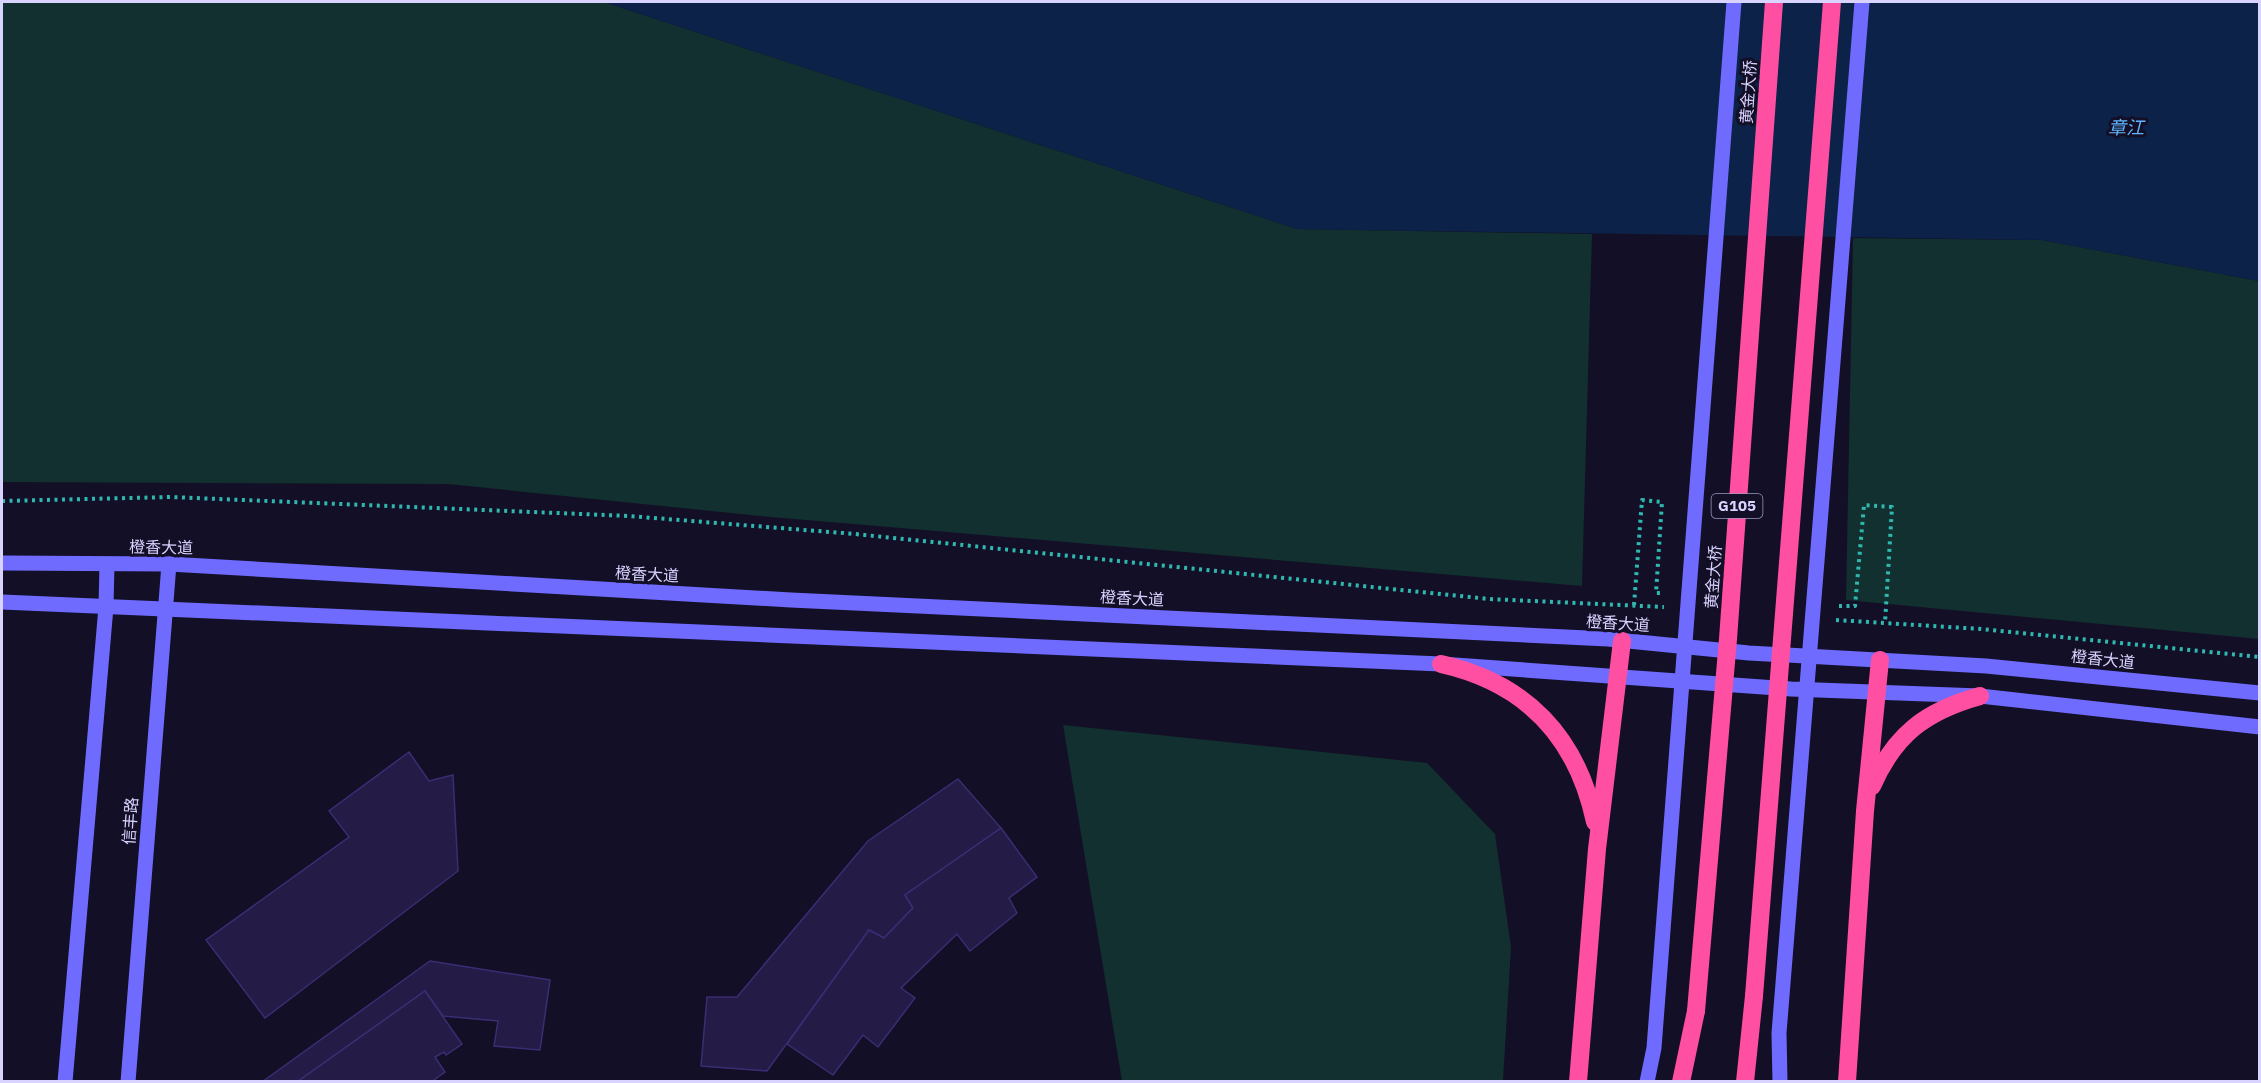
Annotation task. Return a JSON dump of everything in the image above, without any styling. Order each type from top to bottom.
[{"type":"highway","name":"黄金大桥","points":[[1696,1011],[1728,639],[1774,2]]},
{"type":"highway","points":[[1746,1082],[1832,2]]},
{"type":"highway","points":[[1578,1082],[1597,849],[1622,641]]},
{"type":"highway","points":[[1847,1082],[1865,811],[1880,660]]},
{"type":"highway","points":[[1441,664],[1487,678],[1511,691],[1552,727],[1568,749],[1590,797],[1597,849]]},
{"type":"highway","points":[[1865,811],[1880,768],[1903,737],[1930,715],[1980,696]]},
{"type":"highway","points":[[1754,996],[1756,1082]]},
{"type":"highway","points":[[1681,1082],[1696,1011]]},
{"type":"highway","points":[[1690,1082],[1696,1011]]},
{"type":"main road","points":[[1647,1082],[1653,1048],[1734,2]]},
{"type":"main road","points":[[1780,1082],[1780,1021],[1862,2]]},
{"type":"main road","name":"橙香大道","points":[[2,563],[169,564],[778,599],[1622,641],[1749,653],[1986,666],[2259,693]]},
{"type":"main road","points":[[65,1082],[106,607],[107,564]]},
{"type":"main road","name":"信丰路","points":[[128,1082],[169,564]]},
{"type":"main road","points":[[2,602],[164,611],[1441,664],[1617,679],[1980,696],[2259,727]]},
{"type":"path","points":[[2,501],[171,497],[629,516],[855,534],[1477,598],[1609,607],[1634,605],[1670,608]]},
{"type":"path","points":[[1634,605],[1642,500],[1662,502],[1656,593],[1674,594]]},
{"type":"path","points":[[1832,606],[1855,606],[1864,505],[1892,507],[1884,623]]},
{"type":"path","points":[[1825,619],[1981,629],[2259,657]]},
{"type":"green space","points":[[2,2],[604,2],[1297,229],[1592,234],[1582,586],[760,516],[448,484],[2,482]]},
{"type":"green space","points":[[1853,238],[2042,240],[2259,281],[2259,639],[1846,600]]},
{"type":"green space","points":[[1063,725],[1427,763],[1495,834],[1511,947],[1503,1081],[1122,1081]]},
{"type":"water","name":"章江","points":[[604,2],[2259,2],[2259,281],[2042,240],[1297,229]]},
{"type":"building","points":[[409,752],[429,781],[453,775],[458,871],[265,1018],[206,940],[349,837],[329,811]]},
{"type":"building","points":[[958,779],[1001,828],[905,895],[913,908],[884,938],[869,930],[767,1071],[701,1066],[707,997],[737,997],[868,841]]},
{"type":"building","points":[[1001,828],[1037,877],[1009,898],[1017,913],[970,951],[957,934],[901,988],[915,998],[878,1047],[863,1035],[833,1075],[787,1044],[869,930],[884,938],[913,908],[905,895]]},
{"type":"building","points":[[430,961],[550,980],[540,1050],[494,1046],[498,1021],[443,1016],[425,991],[297,1082],[262,1082]]},
{"type":"building","points":[[425,991],[462,1044],[446,1055],[444,1052],[435,1057],[445,1072],[431,1082],[297,1082]]}]
